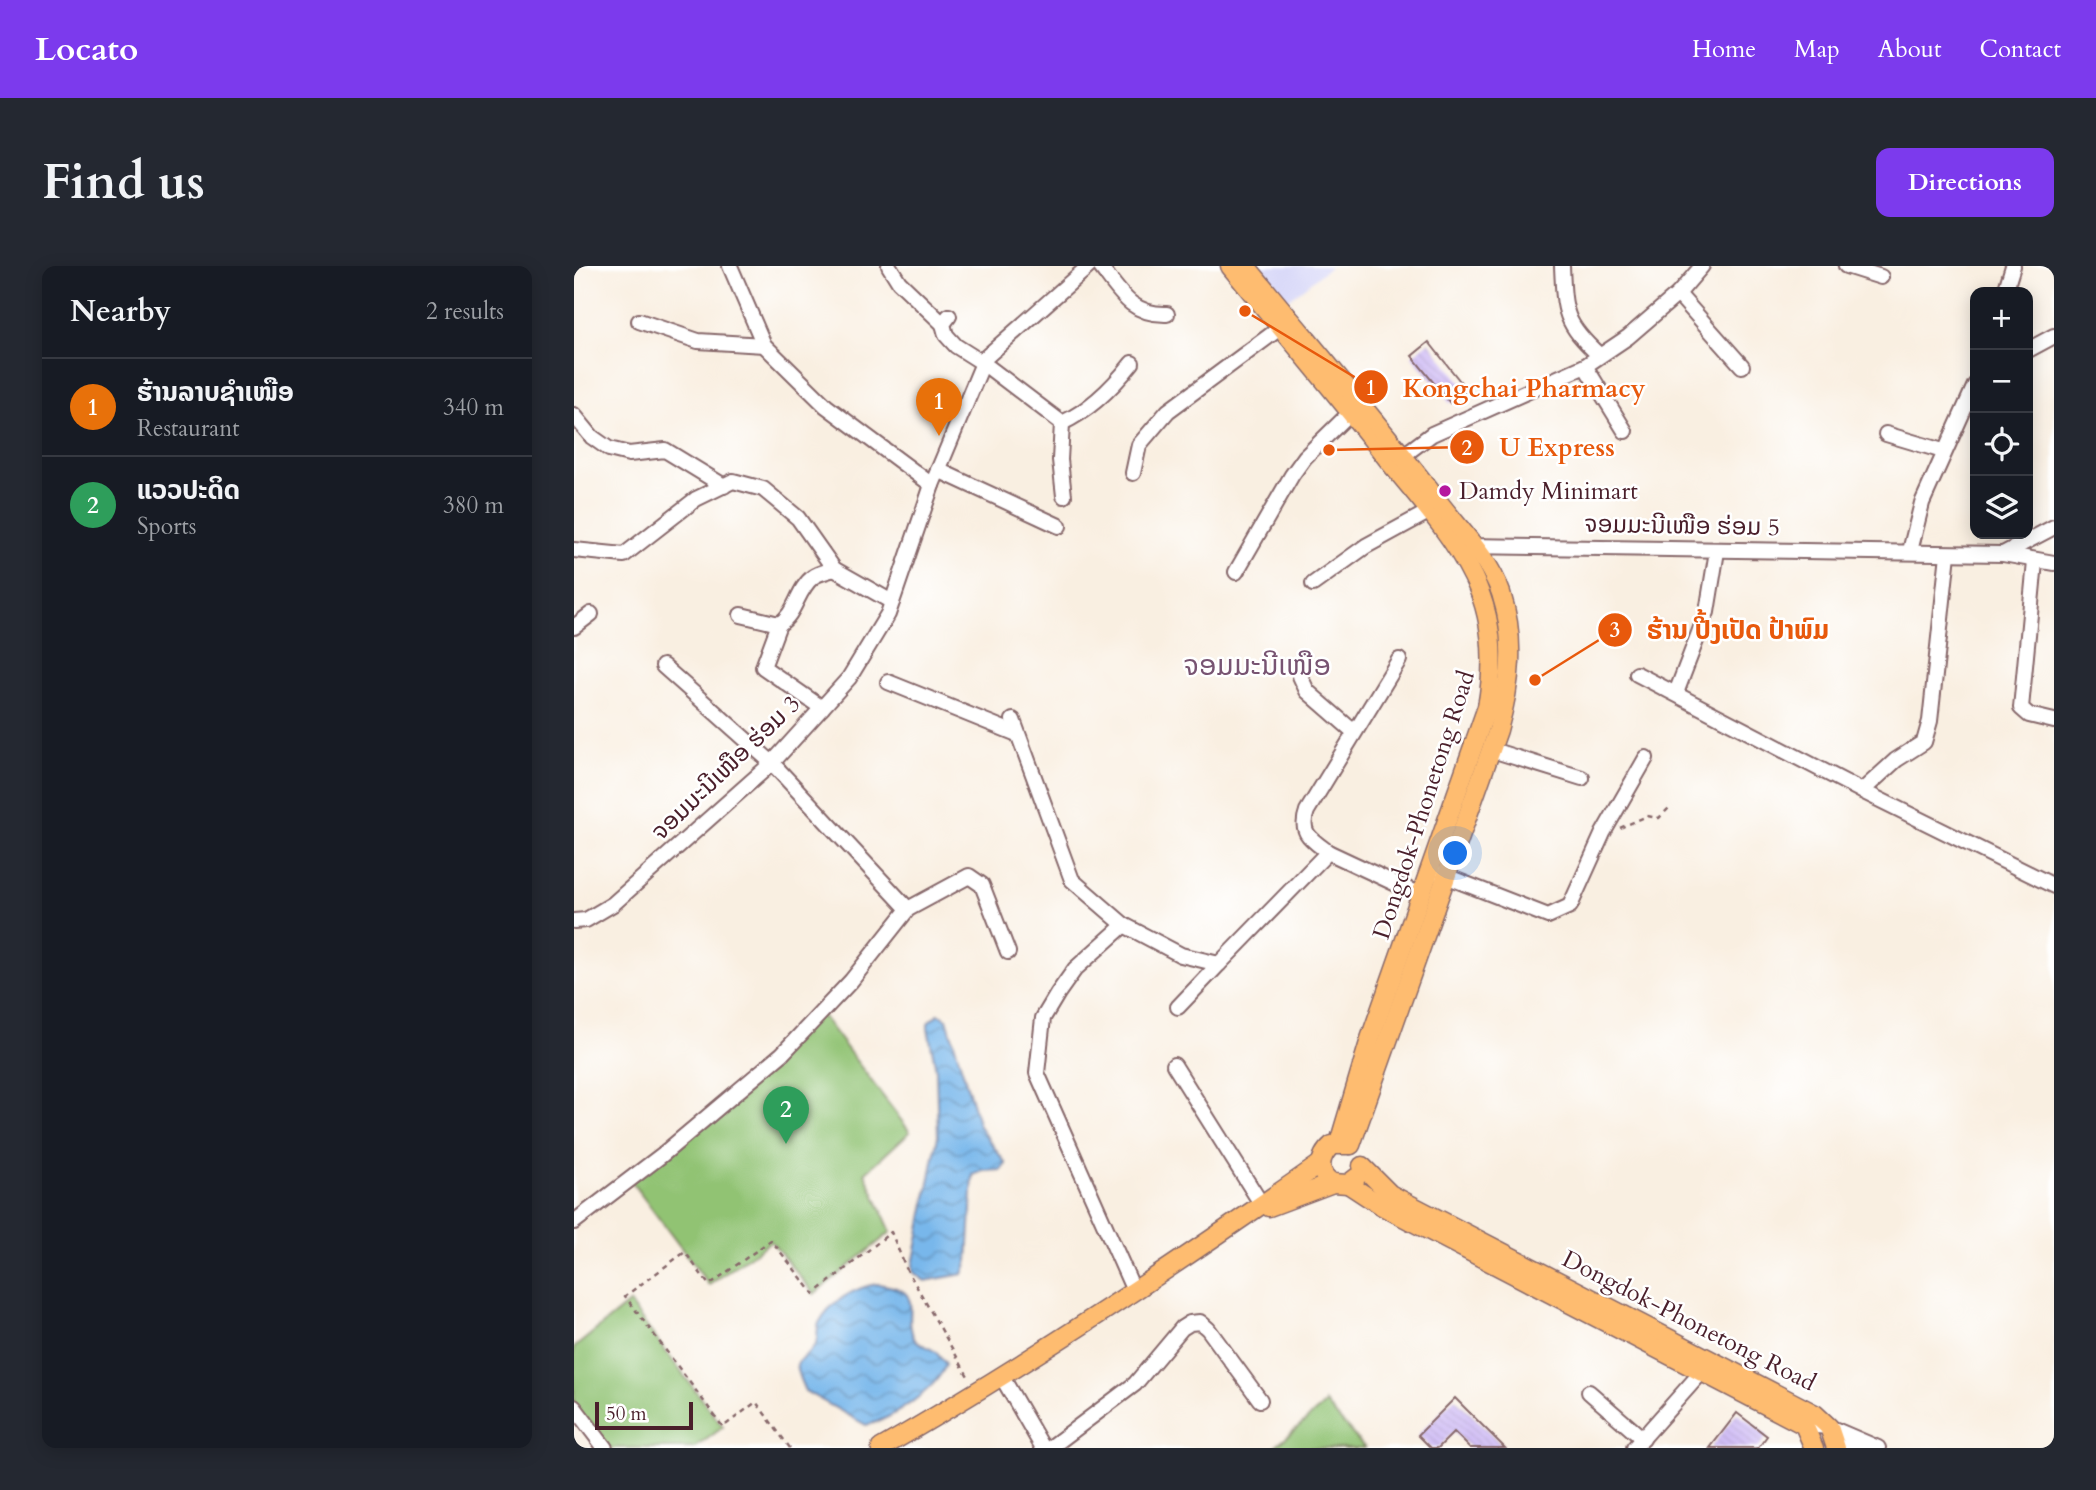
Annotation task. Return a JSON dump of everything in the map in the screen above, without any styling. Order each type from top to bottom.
[{"type":"main road","name":"Dongdok-Phonetong Road","points":[[1230,266],[1352,411],[1474,545],[1500,590],[1511,637],[1508,695],[1492,750],[1448,877],[1345,1144]]},
{"type":"main road","name":"Dongdok-Phonetong Road","points":[[1246,266],[1398,459],[1474,577],[1485,608],[1494,668],[1487,707],[1370,1039],[1345,1144]]},
{"type":"main road","name":"Dongdok-Phonetong Road","points":[[1824,1448],[1804,1425],[1707,1367],[1390,1194],[1362,1166],[1357,1150],[1345,1144],[1329,1147],[1320,1164],[1323,1174],[1380,1205],[1707,1367],[1815,1414],[1829,1427],[1824,1448]]},
{"type":"main road","points":[[881,1448],[1002,1377],[1256,1210],[1320,1164]]},
{"type":"main road","points":[[1256,1210],[1341,1184],[1360,1174],[1362,1166]]},
{"type":"street","points":[[730,266],[764,345],[826,406],[932,485]]},
{"type":"street","points":[[889,266],[899,282],[946,320],[946,335],[956,346],[983,363],[1062,423]]},
{"type":"street","name":"ຈອມມະນີເໜືອ ຮ່ອມ 3","points":[[574,921],[586,920],[613,905],[772,763],[849,678],[892,602],[932,485],[983,363],[1089,266]]},
{"type":"street","points":[[1100,266],[1135,307],[1149,315],[1167,314]]},
{"type":"street","points":[[1562,266],[1567,320],[1575,333],[1599,355]]},
{"type":"street","points":[[1398,459],[1432,433],[1585,366],[1628,337],[1678,294],[1702,266]]},
{"type":"street","points":[[1846,266],[1881,276]]},
{"type":"street","points":[[2008,287],[2014,266]]},
{"type":"street","points":[[1678,294],[1742,366]]},
{"type":"street","points":[[639,321],[698,341],[764,345]]},
{"type":"street","points":[[1133,473],[1139,445],[1168,411],[1280,328]]},
{"type":"street","points":[[2033,346],[2054,336]]},
{"type":"street","points":[[1062,423],[1079,415],[1103,395],[1132,363]]},
{"type":"street","points":[[1585,366],[1625,431]]},
{"type":"street","points":[[1910,551],[1922,503],[1942,451],[1970,394]]},
{"type":"street","points":[[1236,572],[1292,475],[1305,457],[1352,411]]},
{"type":"street","points":[[574,415],[592,437],[609,449],[629,454],[665,450],[724,486]]},
{"type":"street","points":[[1062,423],[1060,460],[1064,496]]},
{"type":"street","points":[[1886,434],[1942,451]]},
{"type":"street","points":[[938,470],[1059,526]]},
{"type":"street","points":[[574,550],[624,555],[696,499],[733,481],[763,489],[798,518],[834,569],[892,602]]},
{"type":"street","points":[[1313,584],[1366,546],[1430,511]]},
{"type":"street","points":[[2003,554],[2054,527]]},
{"type":"street","name":"ຈອມມະນີເໜືອ ຮ່ອມ 5","points":[[1454,547],[1474,545],[2003,554]]},
{"type":"street","points":[[1676,693],[1707,612],[1717,551]]},
{"type":"street","points":[[1862,791],[1896,760],[1924,742],[1930,721],[1948,554]]},
{"type":"street","points":[[2003,554],[2035,562],[2054,563]]},
{"type":"street","points":[[2035,562],[2021,708],[2029,715],[2054,721]]},
{"type":"street","points":[[822,708],[764,667],[779,624],[787,619],[799,593],[813,577],[834,569]]},
{"type":"street","points":[[574,627],[591,614]]},
{"type":"street","points":[[741,615],[779,624]]},
{"type":"street","points":[[1399,660],[1302,824],[1310,838],[1328,852],[1422,896]]},
{"type":"street","points":[[663,666],[772,763],[908,909]]},
{"type":"street","points":[[1637,674],[1862,791],[2054,886]]},
{"type":"street","points":[[1300,676],[1307,691],[1354,732]]},
{"type":"street","points":[[888,682],[1015,727],[1072,880],[1124,925],[1181,955],[1219,964]]},
{"type":"street","points":[[1492,750],[1582,778]]},
{"type":"street","points":[[1430,869],[1548,916],[1570,906],[1603,833],[1646,758]]},
{"type":"street","points":[[1178,1007],[1328,852]]},
{"type":"street","points":[[574,1222],[662,1155],[782,1054],[851,981],[908,909],[969,876],[982,885],[1008,952]]},
{"type":"street","points":[[1124,925],[1075,969],[1043,1018],[1037,1073],[1134,1291]]},
{"type":"street","points":[[1174,1065],[1256,1210]]},
{"type":"street","points":[[1050,1448],[1135,1384],[1182,1328],[1190,1323],[1200,1322],[1208,1329],[1260,1401]]},
{"type":"street","points":[[1589,1392],[1638,1443],[1707,1367]]},
{"type":"street","points":[[1002,1377],[1043,1448]]},
{"type":"street","points":[[574,1407],[605,1448]]},
{"type":"street","points":[[1804,1425],[1829,1427],[1876,1447]]},
{"type":"street","points":[[1844,1448],[1876,1447]]},
{"type":"path","points":[[1603,833],[1647,816],[1659,818],[1670,807]]},
{"type":"path","points":[[790,1448],[755,1402],[723,1427],[625,1296],[685,1252],[709,1285],[771,1240],[814,1294],[891,1232],[906,1268],[978,1392]]},
{"type":"shaded area","points":[[1254,266],[1331,266],[1284,303]]},
{"type":"green space","points":[[820,1013],[910,1132],[865,1173],[891,1232],[814,1294],[771,1241],[709,1285],[630,1180]]},
{"type":"green space","points":[[629,1303],[723,1427],[695,1448],[605,1448],[574,1408],[574,1348]]},
{"type":"green space","points":[[1325,1404],[1365,1448],[1273,1448]]},
{"type":"water","points":[[938,1014],[947,1019],[979,1126],[1006,1164],[1001,1170],[983,1171],[973,1175],[968,1261],[963,1274],[925,1281],[913,1272],[913,1265],[938,1136],[936,1070],[928,1023]]},
{"type":"water","points":[[877,1284],[903,1291],[910,1304],[911,1330],[915,1340],[936,1352],[946,1364],[924,1393],[888,1417],[866,1425],[805,1391],[797,1366],[815,1345],[819,1323],[829,1309],[852,1292]]},
{"type":"building","points":[[1429,342],[1467,390],[1450,403],[1412,356]]},
{"type":"building","points":[[1455,1398],[1505,1448],[1470,1448],[1454,1432],[1438,1448],[1431,1448],[1418,1435]]},
{"type":"building","points":[[1737,1413],[1767,1436],[1758,1448],[1710,1448]]},
{"type":"place","name":"Kongchai Pharmacy","points":[[1245,311]]},
{"type":"place","name":"ຮ້ານລາບຊຳເໜືອ","points":[[939,436]]},
{"type":"place","name":"U Express","points":[[1329,450]]},
{"type":"place","name":"Damdy Minimart","points":[[1445,491]]},
{"type":"place","name":"ຮ້ານ ປີ້ງເປັດ ປ້າພົມ","points":[[1535,680]]},
{"type":"place","name":"ແວວປະດິດ","points":[[786,1144]]},
{"type":"district","name":"ຈອມມະນີເໜືອ","points":[[1257,666]]}]
